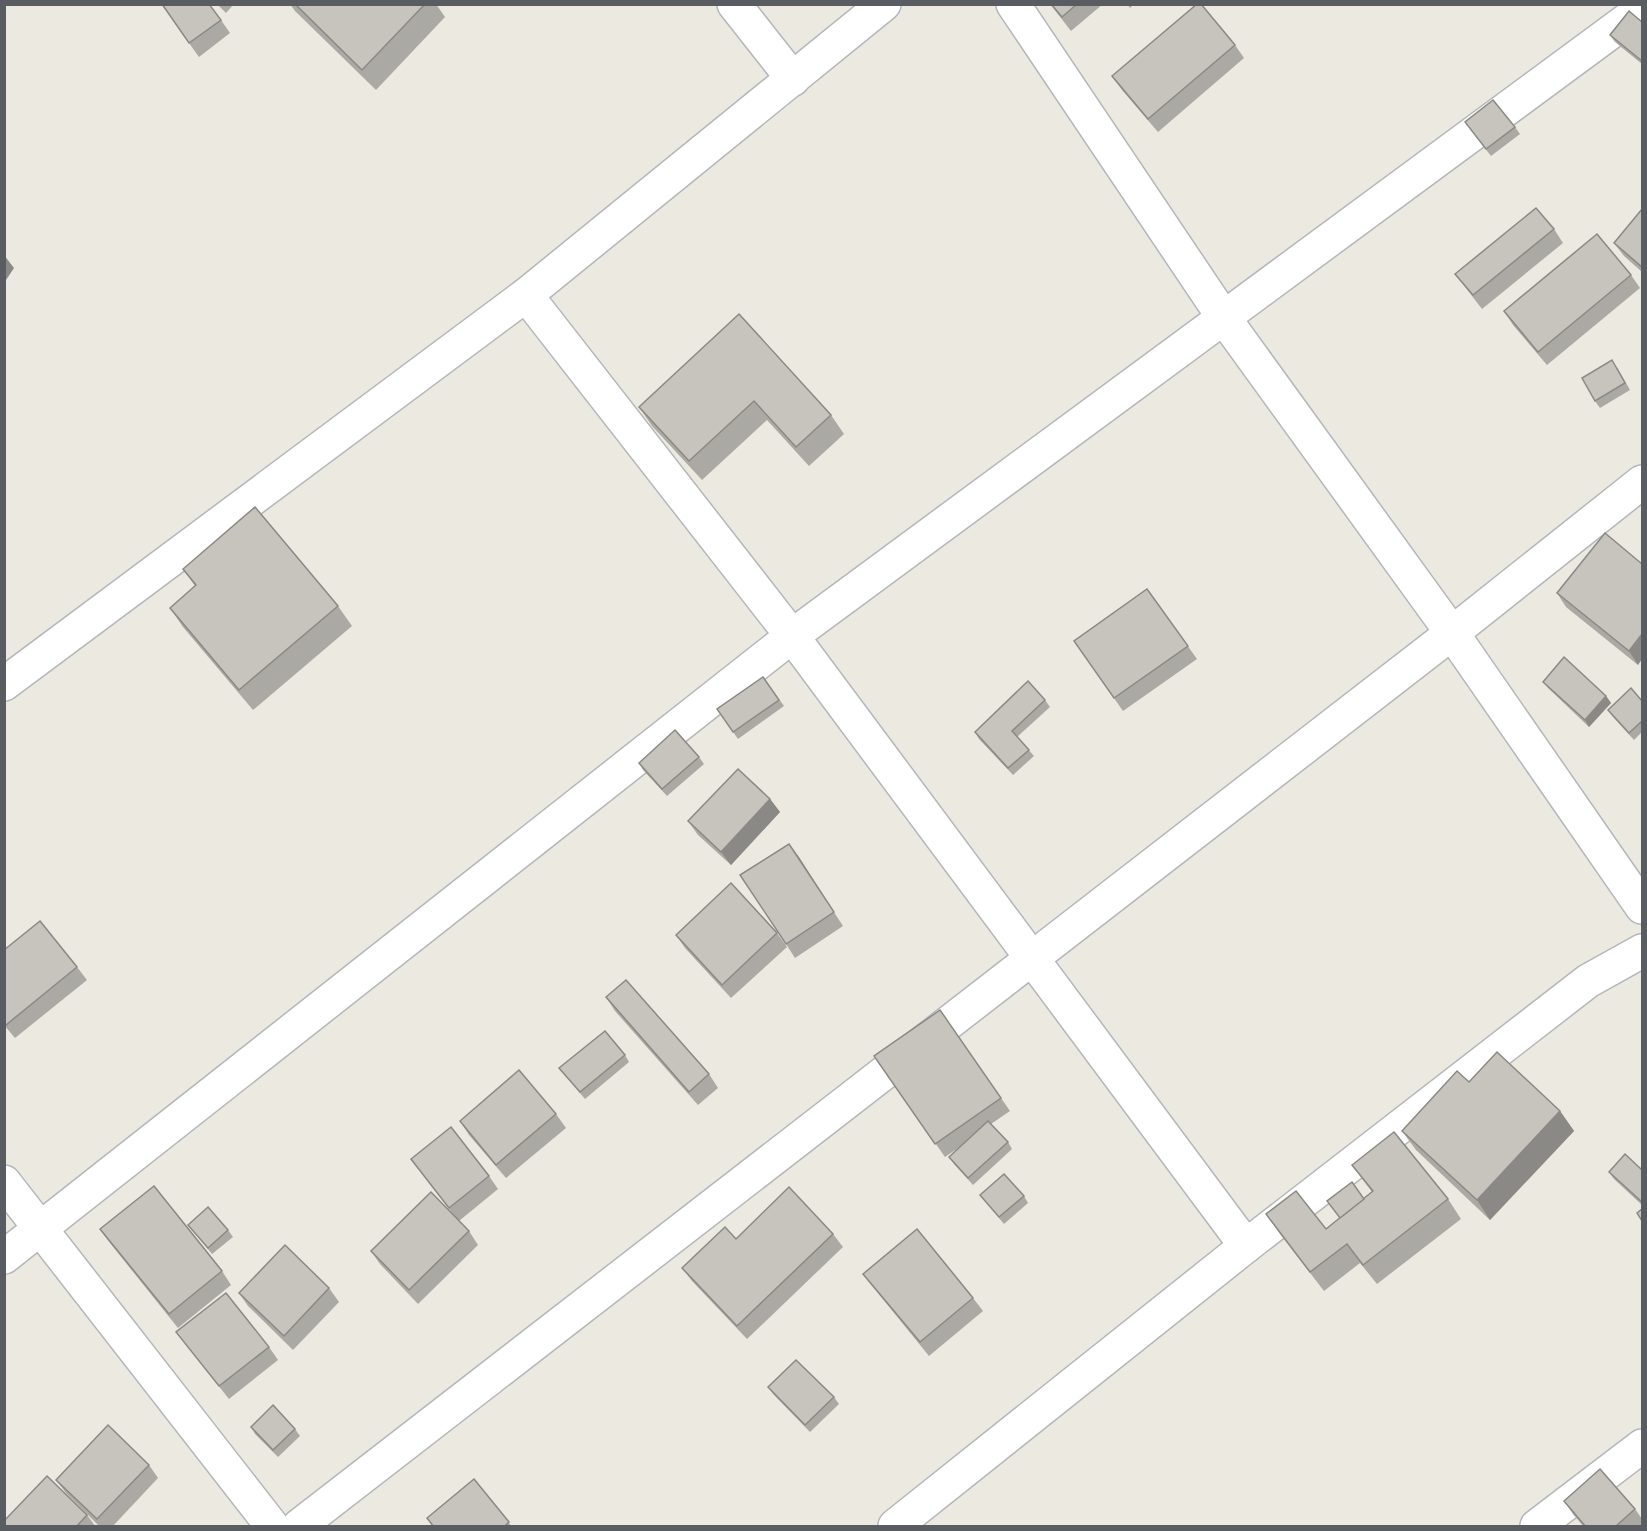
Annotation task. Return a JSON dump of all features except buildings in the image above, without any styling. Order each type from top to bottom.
[{"type":"street","points":[[734,4],[793,79]]},
{"type":"street","points":[[4,684],[526,295],[884,4]]},
{"type":"street","points":[[1013,4],[1224,318],[1452,633],[1642,907]]},
{"type":"street","points":[[4,1257],[792,636],[1642,9]]},
{"type":"street","points":[[526,295],[792,636],[1246,1246]]},
{"type":"street","points":[[299,1527],[1452,633],[1642,482]]},
{"type":"street","points":[[895,1527],[1246,1246],[1588,981],[1642,951]]},
{"type":"street","points":[[4,1182],[272,1527]]},
{"type":"street","points":[[1537,1527],[1642,1446]]}]
